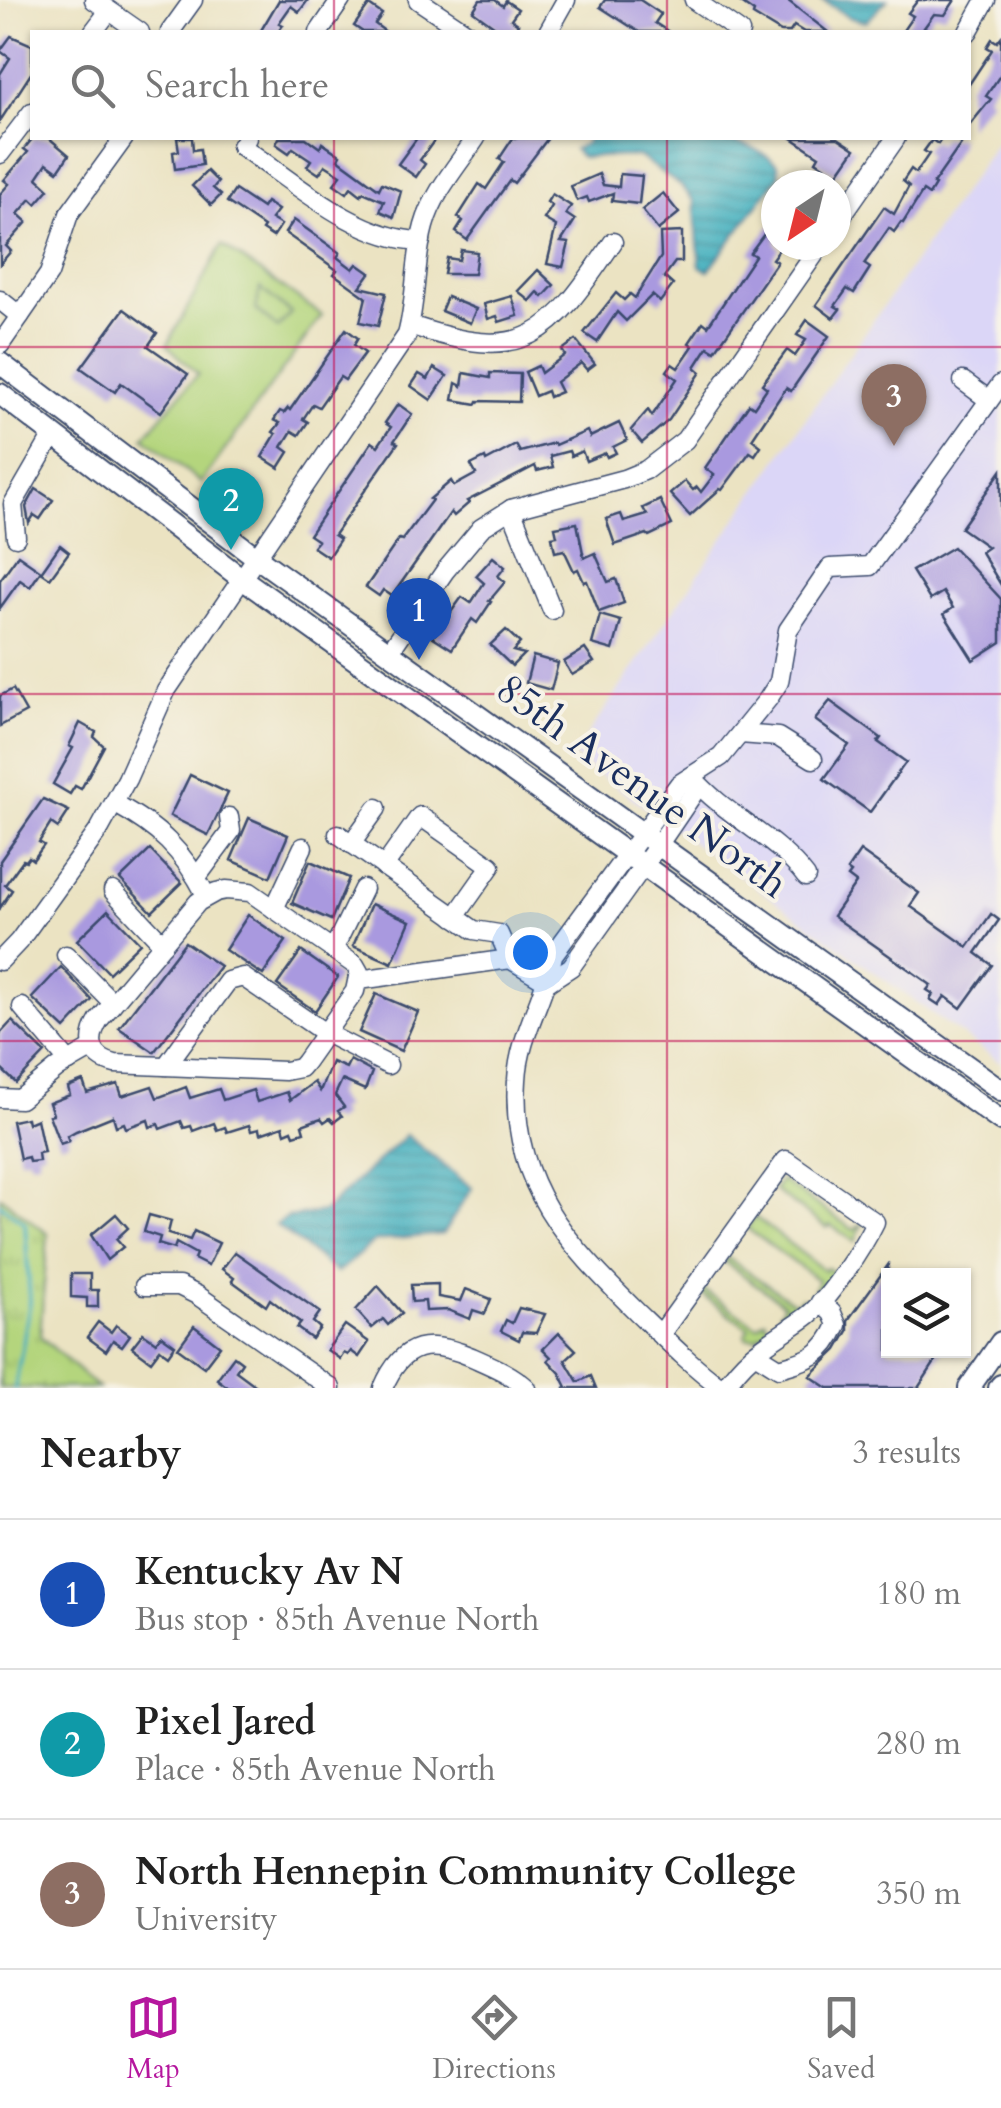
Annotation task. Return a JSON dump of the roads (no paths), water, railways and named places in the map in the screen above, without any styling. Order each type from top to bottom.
[{"type":"main road","name":"85th Avenue North","points":[[0,363],[256,557],[1001,1090]]},
{"type":"main road","name":"85th Avenue North","points":[[0,394],[241,578],[1001,1120]]},
{"type":"main road","points":[[806,980],[830,1010],[1001,1132]]},
{"type":"main road","points":[[968,1388],[1001,1342]]},
{"type":"street","points":[[171,30],[192,0]]},
{"type":"street","points":[[319,30],[340,0]]},
{"type":"street","points":[[418,0],[463,30]]},
{"type":"street","points":[[549,30],[566,0]]},
{"type":"street","points":[[694,0],[737,30]]},
{"type":"street","points":[[969,30],[986,0]]},
{"type":"street","points":[[94,30],[102,6],[137,30]]},
{"type":"street","points":[[0,154],[30,115]]},
{"type":"street","points":[[0,346],[55,262],[69,214],[123,140]]},
{"type":"street","points":[[0,961],[59,889],[114,803],[166,692],[398,350],[410,325],[421,241],[438,194],[475,140]]},
{"type":"street","points":[[851,201],[892,140]]},
{"type":"street","points":[[244,142],[356,224],[398,240],[421,241]]},
{"type":"street","points":[[410,325],[476,344],[521,338],[560,314],[613,242]]},
{"type":"street","points":[[390,652],[480,528],[510,510],[624,479],[667,457],[700,421],[811,260]]},
{"type":"street","points":[[0,300],[20,316]]},
{"type":"street","points":[[962,381],[990,400]]},
{"type":"street","points":[[660,1335],[786,1160],[875,1222],[865,1244],[810,1316],[768,1340],[723,1388],[660,1335],[575,1251],[543,1202],[531,1172],[517,1113],[516,1079],[528,1025],[548,982],[553,955],[651,838],[679,784],[721,757],[779,682],[788,630],[830,568],[870,566],[1001,384]]},
{"type":"street","points":[[16,537],[13,504],[53,435]]},
{"type":"street","points":[[510,510],[552,610]]},
{"type":"street","points":[[740,734],[778,737],[813,760]]},
{"type":"street","points":[[693,778],[710,798],[793,859],[806,877]]},
{"type":"street","points":[[114,803],[163,834],[197,877],[206,896]]},
{"type":"street","points":[[377,808],[345,839],[474,930],[499,934],[510,959],[548,982]]},
{"type":"street","points":[[384,867],[420,816],[430,822],[491,866],[455,917]]},
{"type":"street","points":[[197,877],[230,831],[229,817]]},
{"type":"street","points":[[274,909],[303,847]]},
{"type":"street","points":[[333,950],[363,889]]},
{"type":"street","points":[[0,1098],[20,1099],[91,1049],[94,1029],[113,1003],[206,896],[226,890],[250,892],[354,965],[358,980],[355,991],[300,1068],[293,1071],[105,1061],[91,1049]]},
{"type":"street","points":[[113,891],[162,944]]},
{"type":"street","points":[[66,955],[113,1003]]},
{"type":"street","points":[[358,980],[510,959]]},
{"type":"street","points":[[166,1066],[228,981],[243,978],[325,1033],[388,1065]]},
{"type":"street","points":[[22,1007],[70,1062]]},
{"type":"street","points":[[144,1286],[179,1286],[197,1295],[332,1388]]},
{"type":"street","points":[[755,1352],[778,1368],[816,1358],[838,1325],[820,1302]]},
{"type":"street","points":[[384,1388],[396,1362],[422,1346],[450,1348],[495,1366],[527,1388]]},
{"type":"water","points":[[822,0],[887,0],[866,22],[851,18]]},
{"type":"water","points":[[587,140],[724,140],[760,152],[778,165],[778,170],[761,170],[761,200],[708,271],[700,266],[694,201],[681,186],[638,156],[581,157],[574,149]]},
{"type":"water","points":[[406,1135],[472,1188],[443,1234],[375,1241],[337,1273],[276,1225],[287,1217],[323,1212]]},
{"type":"waterway","points":[[0,1204],[25,1223],[30,1302],[15,1388]]},
{"type":"place","name":"North Hennepin Community College","points":[[894,446]]},
{"type":"place","name":"Pixel Jared","points":[[231,550]]},
{"type":"place","name":"Kentucky Av N","points":[[419,660]]}]
